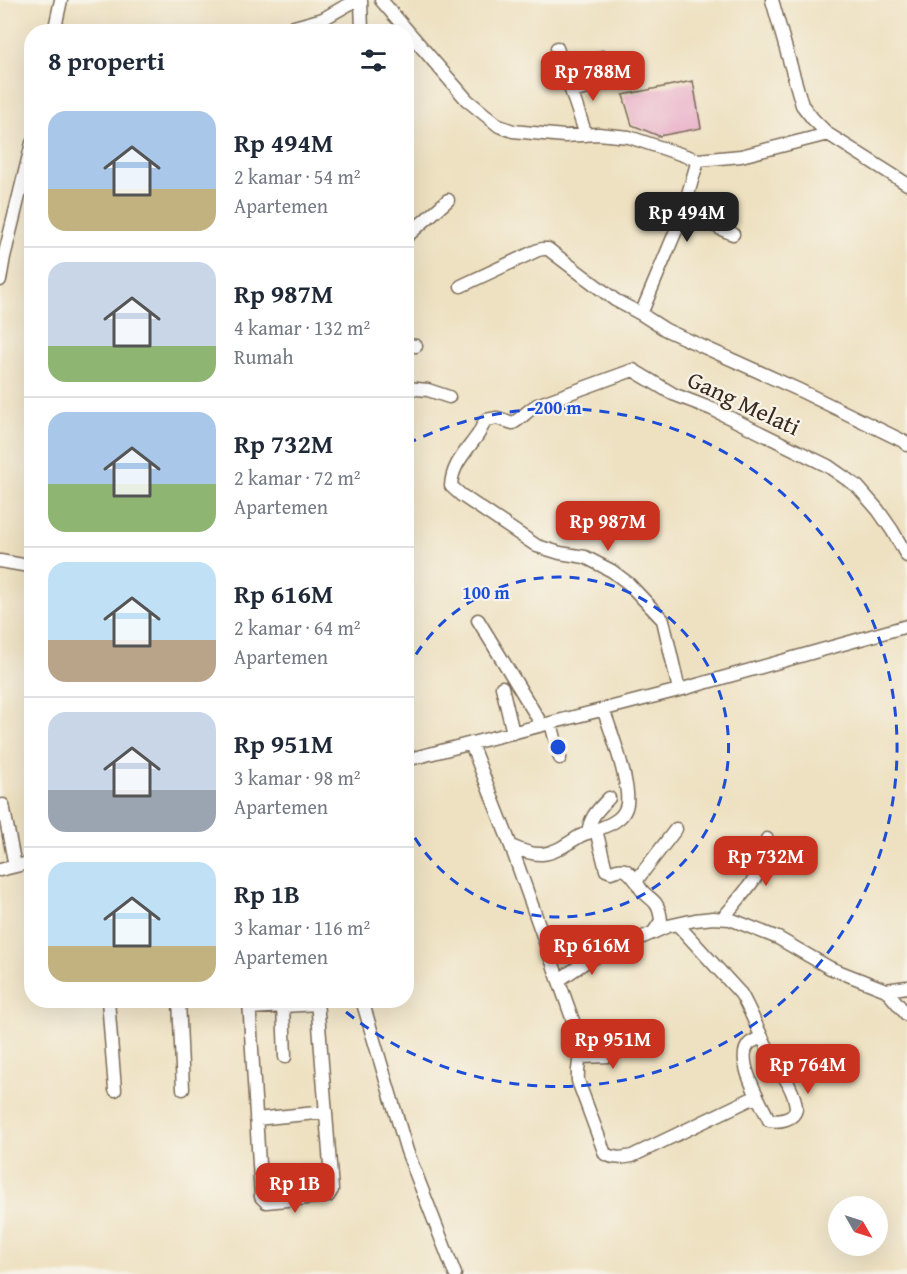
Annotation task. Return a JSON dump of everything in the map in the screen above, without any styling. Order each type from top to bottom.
[{"type":"street","points":[[55,24],[62,0]]},
{"type":"street","points":[[305,24],[323,19],[356,0]]},
{"type":"street","points":[[362,0],[362,24]]},
{"type":"street","points":[[381,0],[402,24]]},
{"type":"street","points":[[772,0],[802,105],[828,134],[907,184]]},
{"type":"street","points":[[414,38],[467,100],[499,126],[513,131],[564,136],[598,134],[629,137],[698,160],[741,156],[828,134]]},
{"type":"street","points":[[557,48],[586,135]]},
{"type":"street","points":[[564,70],[602,57]]},
{"type":"street","points":[[572,92],[606,83]]},
{"type":"street","points":[[641,314],[680,221],[698,160]]},
{"type":"street","points":[[0,280],[24,176]]},
{"type":"street","points":[[414,230],[448,200]]},
{"type":"street","points":[[684,207],[733,234]]},
{"type":"street","points":[[462,286],[538,250],[548,249],[615,300],[666,330],[797,389],[907,445]]},
{"type":"street","name":"Gang Melati","points":[[678,690],[663,620],[628,583],[612,571],[585,557],[560,554],[537,546],[460,495],[451,486],[457,462],[486,420],[497,418],[513,423],[528,410],[633,370],[674,394],[712,409],[828,466],[858,487],[882,516],[907,556]]},
{"type":"street","points":[[414,389],[428,390],[449,397]]},
{"type":"street","points":[[0,561],[24,565]]},
{"type":"street","points":[[478,620],[546,724],[560,758]]},
{"type":"street","points":[[414,758],[678,690],[907,626]]},
{"type":"street","points":[[502,687],[513,733]]},
{"type":"street","points":[[511,846],[531,853],[543,854],[609,825],[625,812],[628,803],[622,768],[603,709]]},
{"type":"street","points":[[471,744],[511,846],[577,1032],[580,1057],[577,1068],[578,1081],[605,1154],[621,1158],[632,1156],[757,1096]]},
{"type":"street","points":[[609,798],[590,822],[592,831],[606,870],[611,872],[620,868],[624,869],[643,892],[655,901],[661,921],[653,933]]},
{"type":"street","points":[[3,806],[15,866]]},
{"type":"street","points":[[637,882],[676,829]]},
{"type":"street","points":[[723,918],[765,862],[767,839]]},
{"type":"street","points":[[0,870],[24,864]]},
{"type":"street","points":[[559,980],[612,948],[677,924],[723,918],[778,938],[830,968],[886,990],[907,1015]]},
{"type":"street","points":[[677,924],[741,994],[789,1086],[796,1106],[792,1117],[785,1120],[770,1120],[744,1065],[744,1056],[749,1044],[762,1037]]},
{"type":"street","points":[[542,932],[578,948],[612,948]]},
{"type":"street","points":[[886,990],[907,987]]},
{"type":"street","points":[[109,1008],[115,1090]]},
{"type":"street","points":[[178,1008],[183,1089]]},
{"type":"street","points":[[250,1008],[261,1197],[266,1202],[328,1196],[332,1190],[318,1008]]},
{"type":"street","points":[[284,1008],[285,1057]]},
{"type":"street","points":[[364,1008],[407,1151],[455,1274]]},
{"type":"street","points":[[580,1057],[608,1056],[638,1044]]},
{"type":"street","points":[[256,1119],[326,1112]]},
{"type":"building","points":[[693,81],[701,128],[659,136],[632,125],[623,95]]}]
